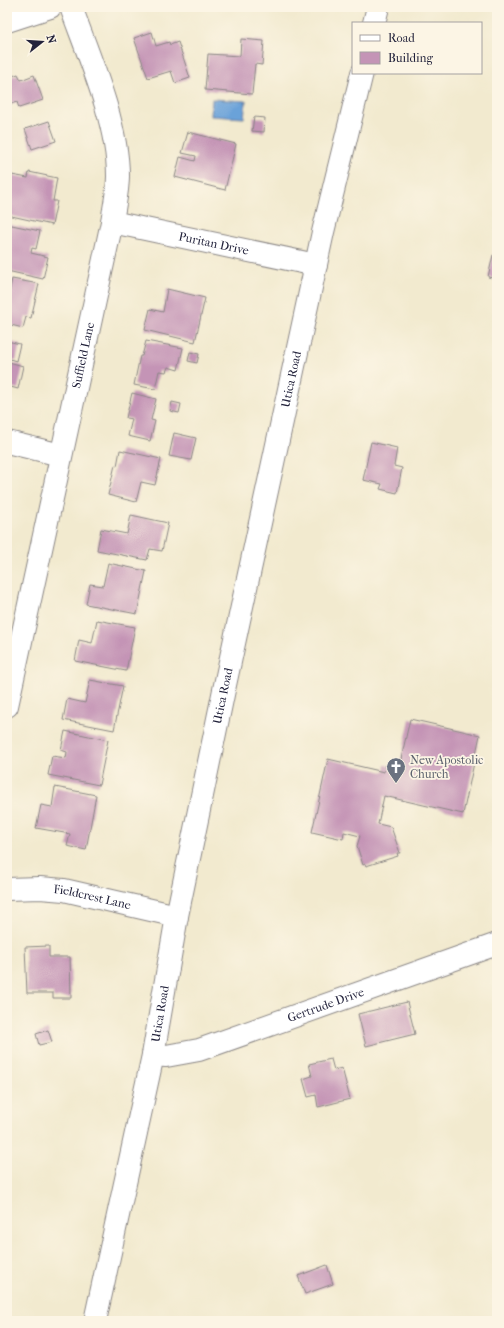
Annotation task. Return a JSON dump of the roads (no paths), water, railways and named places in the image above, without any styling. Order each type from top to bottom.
[{"type":"street","points":[[7,21],[50,7]]},
{"type":"street","name":"Suffield Lane","points":[[7,706],[112,222],[118,176],[114,138],[101,93],[71,7]]},
{"type":"street","points":[[374,22],[378,7]]},
{"type":"street","name":"Utica Road","points":[[95,1321],[153,1055],[177,916],[316,265],[362,74]]},
{"type":"street","name":"Puritan Drive","points":[[112,222],[316,265]]},
{"type":"street","points":[[7,442],[61,454]]},
{"type":"street","name":"Fieldcrest Lane","points":[[7,889],[40,888],[64,890],[177,916]]},
{"type":"street","name":"Gertrude Drive","points":[[153,1055],[166,1056],[199,1050],[497,944]]},
{"type":"water","points":[[212,99],[246,101],[244,118],[211,116]]},
{"type":"place","name":"New Apostolic Church","points":[[396,784]]}]
